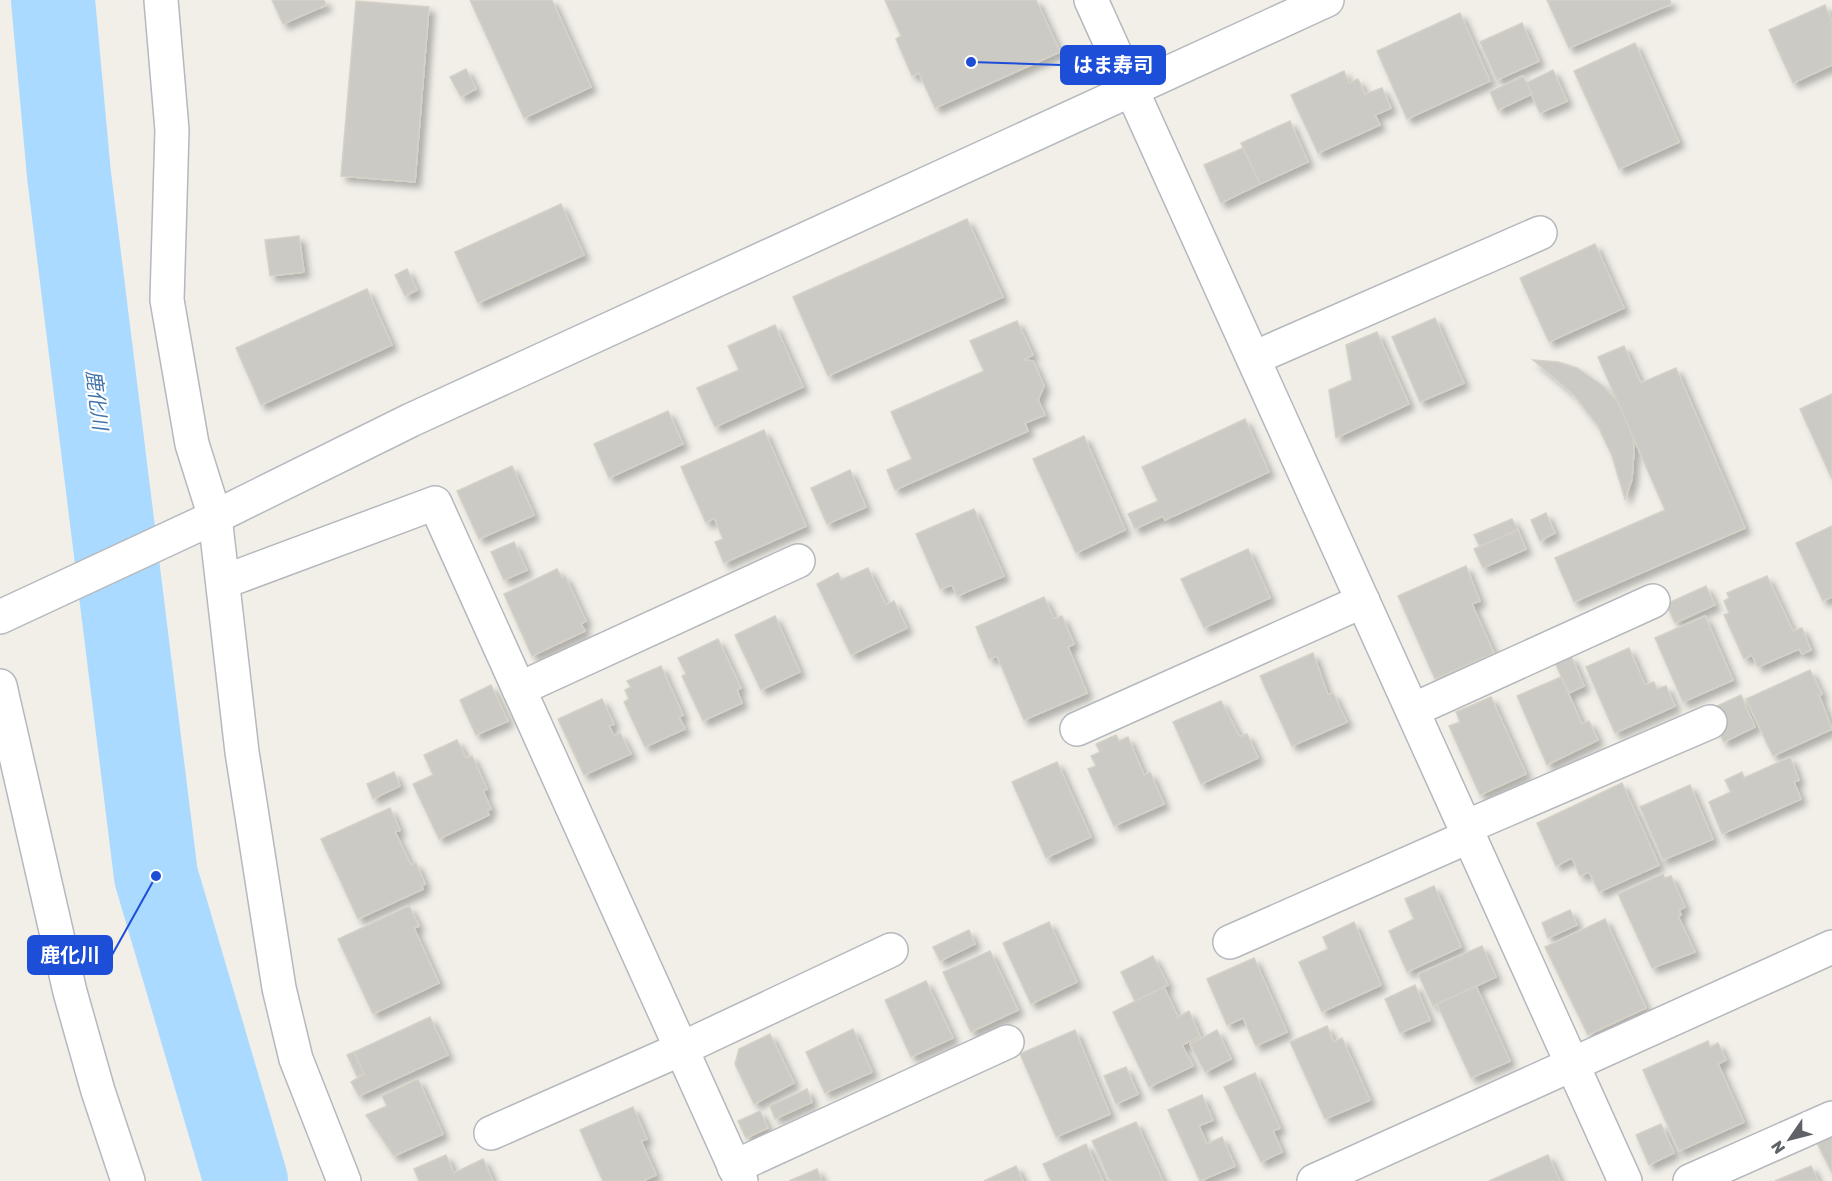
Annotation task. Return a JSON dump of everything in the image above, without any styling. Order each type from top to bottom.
[{"type":"street","points":[[161,0],[172,130],[167,300],[207,520],[223,582],[242,752],[279,988],[296,1059],[344,1181]]},
{"type":"street","points":[[1091,0],[1625,1181]]},
{"type":"street","points":[[0,617],[207,520],[411,420],[1327,0]]},
{"type":"street","points":[[1254,358],[1540,233]]},
{"type":"street","points":[[223,582],[435,502],[737,1174],[1007,1042]]},
{"type":"street","points":[[519,689],[798,561]]},
{"type":"street","points":[[1077,729],[1363,601]]},
{"type":"street","points":[[1413,710],[1653,601]]},
{"type":"street","points":[[0,686],[70,992],[128,1181]]},
{"type":"street","points":[[1230,942],[1710,722]]},
{"type":"street","points":[[1314,1181],[1832,947]]},
{"type":"street","points":[[491,1133],[681,1049],[891,950]]},
{"type":"street","points":[[1690,1181],[1832,1118]]},
{"type":"building","points":[[272,0],[324,0],[326,5],[283,24]]},
{"type":"building","points":[[470,0],[552,0],[591,87],[524,118]]},
{"type":"building","points":[[885,0],[1036,0],[1060,52],[935,108],[919,73],[912,76],[896,39],[901,36]]},
{"type":"building","points":[[1547,0],[1670,0],[1671,4],[1569,48]]},
{"type":"building","points":[[356,1],[429,7],[415,182],[341,176]]},
{"type":"building","points":[[1825,5],[1832,21],[1832,65],[1793,83],[1769,30]]},
{"type":"building","points":[[1460,13],[1490,81],[1407,119],[1377,51]]},
{"type":"building","points":[[1522,23],[1539,61],[1497,80],[1480,42]]},
{"type":"building","points":[[1635,43],[1679,142],[1619,169],[1574,71]]},
{"type":"building","points":[[466,69],[476,89],[461,97],[450,77]]},
{"type":"building","points":[[1553,70],[1567,101],[1540,113],[1526,83]]},
{"type":"building","points":[[1344,71],[1349,83],[1358,79],[1365,94],[1382,88],[1391,108],[1375,115],[1380,125],[1318,153],[1291,95]]},
{"type":"building","points":[[1523,76],[1532,94],[1498,110],[1490,92]]},
{"type":"building","points":[[1290,121],[1308,162],[1260,184],[1241,143]]},
{"type":"building","points":[[1243,148],[1260,184],[1221,203],[1204,165]]},
{"type":"building","points":[[561,204],[584,255],[478,303],[455,252]]},
{"type":"building","points":[[967,219],[1003,297],[828,376],[793,297]]},
{"type":"building","points":[[299,236],[304,272],[270,276],[265,240]]},
{"type":"building","points":[[1595,244],[1624,308],[1549,342],[1520,278]]},
{"type":"building","points":[[407,269],[417,290],[405,296],[395,275]]},
{"type":"building","points":[[367,289],[392,345],[261,405],[236,348]]},
{"type":"building","points":[[1435,318],[1464,383],[1420,402],[1392,337]]},
{"type":"building","points":[[1017,321],[1033,355],[1023,360],[1033,361],[1044,386],[1038,400],[1045,415],[1025,423],[1028,431],[895,490],[887,470],[912,459],[891,412],[984,371],[970,341]]},
{"type":"building","points":[[775,325],[803,387],[715,427],[697,388],[739,370],[728,346]]},
{"type":"building","points":[[1377,332],[1409,404],[1336,438],[1329,390],[1352,380],[1346,345]]},
{"type":"building","points":[[1624,346],[1641,383],[1676,368],[1745,528],[1574,602],[1555,558],[1665,510],[1598,357]]},
{"type":"building","points":[[1533,360],[1558,362],[1577,368],[1603,386],[1618,402],[1633,437],[1634,450],[1632,479],[1625,499],[1612,456],[1598,426],[1573,394]]},
{"type":"building","points":[[1832,394],[1832,479],[1800,409]]},
{"type":"building","points":[[668,411],[683,444],[609,478],[594,444]]},
{"type":"building","points":[[1245,419],[1269,472],[1165,520],[1163,516],[1135,529],[1128,514],[1158,501],[1142,467]]},
{"type":"building","points":[[764,430],[806,526],[724,563],[715,542],[723,539],[714,518],[706,523],[681,467]]},
{"type":"building","points":[[1084,436],[1125,530],[1076,553],[1033,459]]},
{"type":"building","points":[[512,466],[534,515],[479,539],[457,491]]},
{"type":"building","points":[[850,470],[866,507],[827,524],[811,488]]},
{"type":"building","points":[[974,509],[1004,576],[957,596],[952,585],[940,589],[916,534]]},
{"type":"building","points":[[1546,513],[1555,533],[1540,541],[1531,520]]},
{"type":"building","points":[[1512,519],[1518,530],[1480,547],[1474,535]]},
{"type":"building","points":[[1832,526],[1832,597],[1823,601],[1796,543]]},
{"type":"building","points":[[1518,530],[1526,549],[1483,568],[1474,549]]},
{"type":"building","points":[[514,542],[527,570],[504,580],[491,552]]},
{"type":"building","points":[[1248,549],[1270,598],[1204,628],[1181,579]]},
{"type":"building","points":[[1466,566],[1480,601],[1472,604],[1494,653],[1435,679],[1398,596]]},
{"type":"building","points":[[868,568],[886,605],[894,601],[907,628],[851,655],[817,584],[838,573],[841,580]]},
{"type":"building","points":[[557,569],[562,578],[565,576],[586,621],[581,624],[585,631],[532,656],[504,594]]},
{"type":"building","points":[[1767,576],[1793,631],[1802,628],[1811,650],[1802,654],[1799,649],[1758,667],[1752,655],[1744,659],[1724,615],[1729,613],[1724,601],[1729,598],[1727,593]]},
{"type":"building","points":[[1706,586],[1715,605],[1675,623],[1666,604]]},
{"type":"building","points":[[1044,597],[1054,619],[1062,616],[1074,644],[1068,647],[1087,693],[1024,720],[997,656],[989,659],[976,627]]},
{"type":"building","points":[[775,616],[800,672],[761,690],[735,635]]},
{"type":"building","points":[[1705,616],[1733,680],[1683,702],[1655,638]]},
{"type":"building","points":[[718,639],[741,688],[737,690],[742,703],[703,721],[682,676],[686,674],[678,658]]},
{"type":"building","points":[[1629,648],[1645,685],[1654,682],[1657,689],[1666,686],[1675,706],[1615,733],[1586,667]]},
{"type":"building","points":[[1313,653],[1328,695],[1333,693],[1347,722],[1292,746],[1260,676]]},
{"type":"building","points":[[1571,656],[1584,686],[1569,693],[1555,663]]},
{"type":"building","points":[[661,666],[683,715],[679,717],[685,729],[645,747],[624,702],[629,699],[625,690],[631,687],[627,681]]},
{"type":"building","points":[[1810,670],[1822,694],[1819,695],[1832,729],[1773,756],[1746,699]]},
{"type":"building","points":[[1561,677],[1582,724],[1589,721],[1598,740],[1547,765],[1517,696]]},
{"type":"building","points":[[491,685],[508,721],[476,735],[460,700]]},
{"type":"building","points":[[1741,695],[1755,727],[1724,742],[1708,710]]},
{"type":"building","points":[[1491,697],[1526,774],[1480,795],[1449,726],[1460,722],[1456,712]]},
{"type":"building","points":[[602,699],[614,724],[609,726],[614,736],[620,733],[631,754],[584,775],[558,719]]},
{"type":"building","points":[[1221,701],[1240,737],[1247,734],[1258,758],[1201,784],[1173,722]]},
{"type":"building","points":[[1116,735],[1119,741],[1128,737],[1144,775],[1150,772],[1164,804],[1114,826],[1088,769],[1096,766],[1091,756],[1100,752],[1096,744]]},
{"type":"building","points":[[457,740],[466,758],[472,756],[487,789],[483,791],[491,809],[487,811],[489,815],[439,839],[413,784],[433,775],[424,755]]},
{"type":"building","points":[[1790,757],[1799,780],[1794,782],[1801,799],[1722,834],[1709,802],[1731,792],[1725,780],[1742,772],[1744,778]]},
{"type":"building","points":[[1057,762],[1091,837],[1046,858],[1012,782]]},
{"type":"building","points":[[394,772],[400,786],[373,799],[367,784]]},
{"type":"building","points":[[1622,783],[1659,865],[1599,892],[1589,872],[1580,876],[1572,858],[1556,866],[1537,823]]},
{"type":"building","points":[[1690,785],[1713,839],[1663,860],[1640,807]]},
{"type":"building","points":[[390,808],[400,830],[395,832],[411,865],[416,863],[425,884],[422,886],[423,889],[358,919],[321,839]]},
{"type":"building","points":[[1663,874],[1665,878],[1671,876],[1685,907],[1679,910],[1681,915],[1678,916],[1695,952],[1652,968],[1618,894]]},
{"type":"building","points":[[1434,886],[1461,947],[1407,972],[1389,931],[1414,919],[1405,899]]},
{"type":"building","points":[[409,906],[419,926],[414,928],[439,983],[373,1014],[338,939]]},
{"type":"building","points":[[1570,910],[1577,925],[1548,938],[1542,923]]},
{"type":"building","points":[[1605,919],[1646,1008],[1588,1035],[1545,947]]},
{"type":"building","points":[[1049,922],[1077,982],[1031,1004],[1003,943]]},
{"type":"building","points":[[1354,922],[1381,985],[1322,1012],[1299,962],[1328,949],[1323,937]]},
{"type":"building","points":[[969,930],[975,944],[940,961],[933,947]]},
{"type":"building","points":[[1482,946],[1496,977],[1433,1006],[1418,974]]},
{"type":"building","points":[[990,951],[1018,1010],[971,1032],[943,972]]},
{"type":"building","points":[[1153,956],[1168,985],[1135,1001],[1121,972]]},
{"type":"building","points":[[1254,958],[1287,1032],[1256,1046],[1243,1018],[1227,1025],[1207,979]]},
{"type":"building","points":[[926,981],[953,1038],[911,1057],[885,1000]]},
{"type":"building","points":[[1415,985],[1430,1020],[1400,1033],[1385,999]]},
{"type":"building","points":[[1476,986],[1510,1061],[1471,1078],[1437,1004]]},
{"type":"building","points":[[1164,987],[1178,1017],[1189,1011],[1200,1036],[1182,1045],[1193,1066],[1149,1087],[1113,1012]]},
{"type":"building","points":[[430,1017],[448,1055],[359,1096],[351,1082],[364,1074],[354,1052]]},
{"type":"building","points":[[1327,1026],[1334,1042],[1342,1038],[1370,1100],[1325,1119],[1290,1042]]},
{"type":"building","points":[[853,1029],[872,1072],[825,1093],[806,1052]]},
{"type":"building","points":[[1075,1030],[1110,1114],[1056,1137],[1020,1054]]},
{"type":"building","points":[[1217,1030],[1231,1059],[1205,1072],[1190,1044]]},
{"type":"building","points":[[770,1034],[794,1083],[754,1104],[735,1064],[739,1049]]},
{"type":"building","points":[[1708,1041],[1710,1047],[1718,1043],[1726,1060],[1718,1064],[1744,1122],[1679,1151],[1643,1070]]},
{"type":"building","points":[[354,1052],[364,1074],[357,1076],[347,1055]]},
{"type":"building","points":[[1126,1067],[1138,1094],[1116,1104],[1104,1076]]},
{"type":"building","points":[[1255,1073],[1280,1128],[1273,1131],[1282,1152],[1261,1162],[1224,1087]]},
{"type":"building","points":[[418,1079],[443,1134],[394,1156],[366,1115],[387,1106],[382,1096]]},
{"type":"building","points":[[807,1089],[812,1102],[775,1119],[770,1106]]},
{"type":"building","points":[[1202,1095],[1213,1120],[1199,1126],[1207,1144],[1222,1137],[1235,1166],[1200,1181],[1168,1110]]},
{"type":"building","points":[[633,1107],[647,1139],[641,1141],[656,1175],[643,1181],[603,1181],[580,1130]]},
{"type":"building","points":[[760,1111],[768,1128],[746,1138],[738,1121]]},
{"type":"building","points":[[1136,1122],[1163,1181],[1110,1181],[1092,1141]]},
{"type":"building","points":[[1661,1124],[1674,1153],[1649,1165],[1636,1135]]},
{"type":"building","points":[[1832,1137],[1832,1173],[1817,1143]]},
{"type":"building","points":[[1086,1144],[1103,1181],[1051,1181],[1043,1164]]},
{"type":"building","points":[[446,1155],[454,1173],[483,1159],[493,1181],[419,1181],[414,1169]]},
{"type":"building","points":[[1548,1155],[1560,1181],[1489,1181]]},
{"type":"building","points":[[1016,1166],[1023,1181],[984,1181]]},
{"type":"building","points":[[1811,1166],[1818,1181],[1775,1181]]},
{"type":"building","points":[[817,1169],[822,1181],[789,1181]]},
{"type":"waterway","name":"鹿化川","points":[[53,0],[69,175],[156,876],[246,1181]]},
{"type":"place","name":"はま寿司","points":[[971,62]]},
{"type":"place","name":"鹿化川","points":[[156,876]]}]
